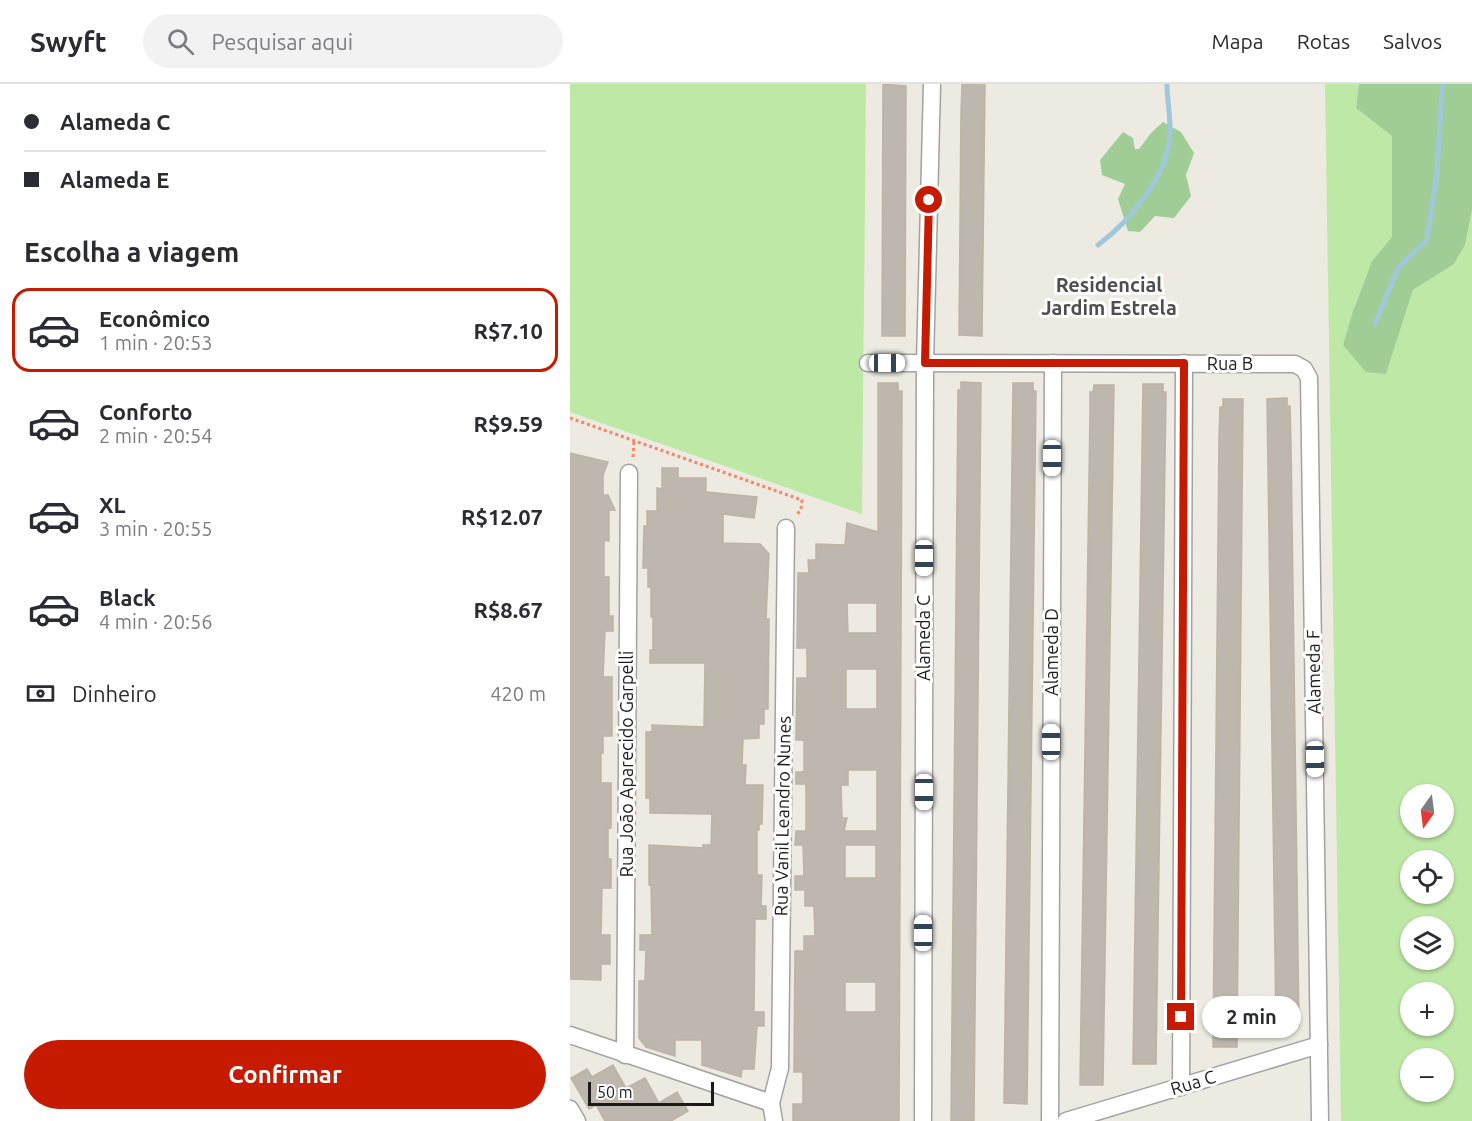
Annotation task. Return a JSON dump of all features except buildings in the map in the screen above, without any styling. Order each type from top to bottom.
[{"type":"street","name":"Alameda C","points":[[923,1121],[925,363],[932,84]]},
{"type":"street","name":"Rua B","points":[[868,363],[1295,364],[1304,369]]},
{"type":"street","name":"Alameda D","points":[[1050,1121],[1053,363]]},
{"type":"street","points":[[1180,1087],[1184,363]]},
{"type":"street","name":"Alameda F","points":[[1304,369],[1309,378],[1320,1121]]},
{"type":"street","name":"Rua João Aparecido Garpelli","points":[[625,1055],[629,474]]},
{"type":"street","name":"Rua Vanil Leandro Nunes","points":[[771,1103],[780,1068],[786,528]]},
{"type":"street","points":[[570,1035],[771,1103],[774,1121]]},
{"type":"street","name":"Rua C","points":[[1066,1121],[1319,1045]]},
{"type":"street","points":[[570,1109],[577,1121]]},
{"type":"path","points":[[570,418],[802,500],[801,510],[786,528]]},
{"type":"green space","points":[[570,84],[866,84],[862,514],[570,412]]},
{"type":"green space","points":[[1325,84],[1359,84],[1356,108],[1392,136],[1392,237],[1372,261],[1343,345],[1386,374],[1413,290],[1454,264],[1465,245],[1472,210],[1472,1121],[1341,1121]]},
{"type":"green space","points":[[1359,84],[1472,84],[1472,210],[1465,245],[1454,264],[1413,290],[1386,374],[1366,372],[1343,345],[1372,261],[1392,237],[1392,136],[1356,108]]},
{"type":"green space","points":[[1163,122],[1181,132],[1194,153],[1186,175],[1191,196],[1174,218],[1155,216],[1140,232],[1128,231],[1118,199],[1125,184],[1102,175],[1100,160],[1123,132],[1133,138],[1135,149],[1139,149]]},
{"type":"waterway","points":[[1098,245],[1134,211],[1162,167],[1170,135],[1167,84]]},
{"type":"waterway","points":[[1375,324],[1398,268],[1427,240],[1437,172],[1444,84]]},
{"type":"district","name":"Residencial Jardim Estrela","points":[[1109,296]]},
{"type":"route","points":[[929,200],[925,363],[1184,363],[1181,1017]]}]
